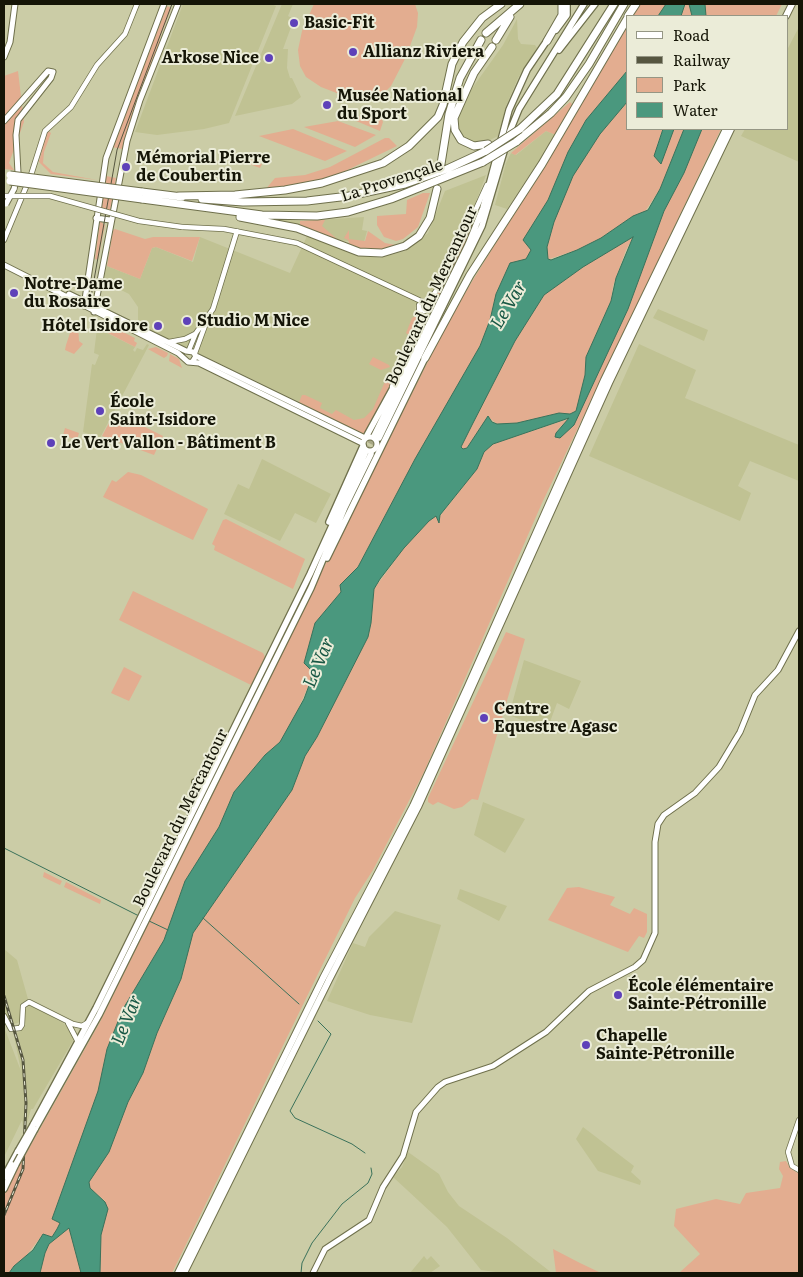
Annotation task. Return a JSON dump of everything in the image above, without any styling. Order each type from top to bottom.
[{"type":"highway","points":[[179,196],[236,195],[285,190],[322,183],[383,163],[409,146],[438,117],[443,105],[452,64],[463,42],[482,18],[501,4]]},
{"type":"highway","points":[[441,164],[449,114],[460,78],[484,36],[520,4]]},
{"type":"highway","points":[[547,41],[562,14],[562,4]]},
{"type":"highway","name":"La Provençale","points":[[142,196],[179,196],[243,202],[307,201],[349,196],[404,184],[452,167],[520,129],[558,94],[614,4]]},
{"type":"highway","name":"La Provençale","points":[[7,177],[142,196],[206,209],[281,217],[317,216],[348,212],[421,189],[483,162],[516,142],[551,113],[571,91],[624,4]]},
{"type":"highway","points":[[630,15],[636,4]]},
{"type":"highway","points":[[487,147],[474,146],[462,140],[455,130],[454,118],[470,80],[494,44],[512,12]]},
{"type":"highway","points":[[425,358],[470,275],[542,164],[626,21]]},
{"type":"highway","points":[[178,1273],[323,978],[413,806],[600,389],[726,130]]},
{"type":"highway","points":[[184,1273],[426,789],[609,383],[731,130]]},
{"type":"highway","points":[[206,209],[297,228],[359,252],[382,253],[405,246],[419,236],[430,218],[437,189]]},
{"type":"main road","points":[[4,57],[9,47],[15,4]]},
{"type":"main road","points":[[84,304],[106,158],[164,4]]},
{"type":"main road","points":[[94,309],[121,162],[133,118],[178,4]]},
{"type":"main road","name":"Boulevard du Mercantour","points":[[435,321],[474,230],[491,177],[500,136],[512,102],[527,70],[565,19],[567,4]]},
{"type":"main road","name":"Boulevard du Mercantour","points":[[376,437],[482,226],[510,131],[532,85],[584,4]]},
{"type":"main road","points":[[532,85],[596,4]]},
{"type":"main road","points":[[4,121],[48,71],[53,72],[51,78],[18,120],[16,135],[18,173],[14,189],[5,205]]},
{"type":"main road","points":[[96,218],[110,220]]},
{"type":"main road","points":[[4,264],[195,357],[366,445],[370,450],[382,441],[391,426]]},
{"type":"main road","points":[[94,309],[168,342],[186,353],[188,362],[195,357]]},
{"type":"main road","points":[[311,588],[425,358],[435,321]]},
{"type":"main road","points":[[366,445],[391,390],[435,321]]},
{"type":"main road","points":[[353,503],[375,456],[376,446],[374,439],[366,445]]},
{"type":"main road","name":"Boulevard du Mercantour","points":[[146,914],[192,814],[315,562],[366,445]]},
{"type":"main road","name":"Boulevard du Mercantour","points":[[4,1189],[311,588],[342,514],[366,445]]},
{"type":"main road","points":[[313,1273],[324,1249],[369,1220],[383,1187],[403,1156],[416,1112],[438,1087],[445,1082],[490,1067],[546,1032],[589,991],[635,967],[643,960],[655,933],[655,842],[658,824],[664,815],[694,793],[719,767],[740,732],[755,694],[778,670],[799,631]]},
{"type":"main road","points":[[192,814],[198,790],[196,782],[204,779],[217,762]]},
{"type":"main road","name":"Boulevard du Mercantour","points":[[4,1177],[88,1036],[142,922]]},
{"type":"street","points":[[4,240],[32,175],[45,131],[71,107],[97,65],[125,34],[137,4]]},
{"type":"street","points":[[391,390],[398,368],[420,325],[422,305],[442,283],[491,177]]},
{"type":"street","points":[[4,196],[50,196],[140,221],[182,227],[224,229],[297,243],[408,296],[422,305]]},
{"type":"street","points":[[195,357],[207,320],[218,297],[238,231]]},
{"type":"street","points":[[186,353],[196,333],[207,320]]},
{"type":"street","points":[[168,342],[185,339],[196,333]]},
{"type":"street","points":[[4,1016],[10,1029],[20,1028],[22,1024],[22,1006],[26,1002],[30,1002],[67,1022],[82,1026],[92,1018]]},
{"type":"street","points":[[67,1022],[76,1034],[79,1043]]},
{"type":"street","points":[[799,1120],[788,1152],[792,1166],[799,1170]]},
{"type":"shaded area","points":[[183,4],[271,4],[276,6],[229,123],[204,129],[157,135],[135,132]]},
{"type":"shaded area","points":[[282,4],[293,4],[288,16],[294,19],[283,49],[288,49],[287,68],[290,78],[292,78],[301,97],[292,104],[235,116]]},
{"type":"shaded area","points":[[517,19],[518,39],[521,44],[535,45],[537,48],[518,78],[506,106],[498,136],[488,141],[473,142],[466,139],[459,131],[458,114],[461,104],[503,45]]},
{"type":"shaded area","points":[[799,27],[799,162],[741,136],[744,130],[788,130],[788,48]]},
{"type":"shaded area","points":[[546,131],[556,135],[507,209],[495,205],[506,163],[511,153],[516,155]]},
{"type":"shaded area","points":[[486,175],[471,215],[431,295],[421,299],[415,308],[417,321],[413,333],[366,434],[138,324],[138,307],[129,294],[103,281],[107,266],[140,279],[152,248],[156,247],[193,262],[200,237],[290,273],[307,236],[349,252],[380,258],[405,251],[428,233],[445,191]]},
{"type":"shaded area","points":[[364,217],[362,230],[367,231],[364,242],[334,240],[269,219],[303,221]]},
{"type":"shaded area","points":[[658,309],[708,330],[704,341],[653,318]]},
{"type":"shaded area","points":[[97,328],[135,347],[133,350],[135,352],[137,348],[143,350],[147,344],[149,345],[100,438],[83,432],[92,364],[95,365],[99,355],[94,353]]},
{"type":"shaded area","points":[[639,344],[696,370],[685,398],[799,445],[799,481],[750,461],[738,486],[751,493],[740,521],[589,456]]},
{"type":"shaded area","points":[[262,459],[331,494],[316,523],[295,513],[280,541],[224,514],[238,484],[249,489]]},
{"type":"shaded area","points":[[524,660],[581,681],[569,709],[557,703],[547,730],[509,715]]},
{"type":"shaded area","points":[[483,802],[525,819],[505,853],[474,835]]},
{"type":"shaded area","points":[[460,889],[507,906],[499,921],[457,899]]},
{"type":"shaded area","points":[[395,911],[441,925],[412,1023],[370,1015],[327,1001],[353,943],[365,947],[369,937]]},
{"type":"shaded area","points":[[4,949],[17,960],[28,999],[21,1004],[20,1022],[11,1025],[4,1010]]},
{"type":"shaded area","points":[[30,1005],[63,1023],[71,1031],[74,1039],[33,1109],[31,1109],[24,1134],[22,1120],[4,1157],[4,1027],[21,1071],[14,1036],[25,1027],[25,1009]]},
{"type":"shaded area","points":[[583,1127],[634,1166],[631,1172],[641,1181],[640,1185],[598,1171],[576,1139]]},
{"type":"shaded area","points":[[408,1152],[439,1174],[448,1192],[459,1206],[507,1238],[552,1273],[503,1273],[481,1270],[447,1227],[393,1177],[402,1167]]},
{"type":"shaded area","points":[[424,1256],[427,1260],[431,1256],[440,1266],[430,1273],[410,1273]]},
{"type":"green space","name":"Allianz Riviera","points":[[314,4],[415,4],[418,13],[417,27],[406,57],[391,86],[382,95],[373,99],[359,100],[321,87],[306,77],[300,66],[298,50],[302,31]]},
{"type":"green space","points":[[638,4],[666,4],[659,15],[632,15]]},
{"type":"green space","points":[[685,4],[689,4],[692,15],[681,15]]},
{"type":"green space","points":[[705,4],[782,4],[776,15],[706,15]]},
{"type":"green space","points":[[167,6],[171,8],[157,52],[137,98],[122,149],[112,147]]},
{"type":"green space","points":[[626,26],[626,72],[586,120],[568,152],[548,200],[523,240],[531,250],[526,260],[510,263],[496,294],[490,320],[480,346],[415,459],[358,567],[340,585],[341,592],[315,623],[304,663],[311,670],[311,680],[292,723],[280,742],[265,755],[234,792],[219,827],[185,881],[164,940],[123,1009],[107,1049],[98,1091],[52,1219],[60,1223],[52,1238],[43,1234],[23,1260],[14,1266],[9,1273],[4,1273],[4,1196],[9,1184],[100,1022],[325,565],[452,314],[579,108]]},
{"type":"green space","points":[[18,71],[24,122],[9,163],[14,170],[4,169],[4,76]]},
{"type":"green space","points":[[570,102],[573,105],[556,135],[546,131],[515,155],[511,153]]},
{"type":"green space","points":[[626,103],[626,130],[663,130],[657,145],[660,163],[674,130],[684,130],[660,189],[644,213],[633,216],[601,238],[577,250],[549,259],[546,255],[547,247],[557,212],[573,176],[600,134]]},
{"type":"green space","points":[[374,114],[380,115],[383,122],[380,131],[349,118]]},
{"type":"green space","points":[[338,121],[376,135],[355,147],[304,127]]},
{"type":"green space","points":[[293,129],[347,151],[325,161],[259,136]]},
{"type":"green space","points":[[47,130],[51,133],[44,152],[43,163],[53,172],[97,180],[51,174],[39,162]]},
{"type":"green space","points":[[702,130],[721,130],[542,503],[424,772],[373,870],[355,898],[172,1273],[100,1273],[101,1235],[105,1201],[90,1188],[89,1182],[109,1152],[128,1102],[143,1073],[157,1033],[181,979],[193,933],[292,790],[305,756],[317,737],[368,637],[374,589],[404,548],[429,521],[436,516],[439,521],[440,516],[477,469],[484,452],[493,444],[571,418],[558,429],[555,437],[584,403],[628,309],[664,211],[684,173]]},
{"type":"green space","points":[[385,138],[389,138],[397,146],[335,176],[311,183],[265,190],[275,178],[305,175],[330,167]]},
{"type":"green space","points":[[227,150],[262,164],[260,168],[225,155]]},
{"type":"green space","points":[[106,176],[116,178],[110,211],[100,208]]},
{"type":"green space","points":[[423,193],[430,193],[418,227],[403,239],[396,241],[384,237],[377,225],[377,216],[406,214],[407,200]]},
{"type":"green space","points":[[479,209],[461,253],[432,312],[430,311],[432,302]]},
{"type":"green space","points":[[325,220],[322,226],[337,239],[334,240],[300,227],[300,221]]},
{"type":"green space","points":[[100,221],[105,225],[98,260],[95,259]]},
{"type":"green space","points":[[115,229],[145,239],[153,237],[200,237],[192,261],[156,247],[152,248],[140,279],[107,266],[113,230]]},
{"type":"green space","points":[[349,230],[349,239],[365,241],[368,231],[385,243],[401,246],[375,251],[350,246],[348,240],[344,238]]},
{"type":"green space","points":[[634,236],[626,250],[613,286],[611,301],[586,357],[585,375],[576,411],[570,415],[559,413],[517,423],[497,424],[488,417],[467,448],[463,449],[461,447],[515,341],[544,295],[583,267]]},
{"type":"green space","points":[[417,315],[416,327],[397,365],[398,359],[410,336],[406,333],[412,318]]},
{"type":"green space","points":[[105,323],[135,338],[134,341],[137,343],[135,347],[98,328]]},
{"type":"green space","points":[[78,324],[79,341],[83,344],[74,354],[65,350],[72,327]]},
{"type":"green space","points":[[156,347],[168,353],[167,356],[164,358],[148,349]]},
{"type":"green space","points":[[170,354],[179,359],[182,368],[169,361]]},
{"type":"green space","points":[[373,357],[390,367],[381,370],[369,364]]},
{"type":"green space","points":[[394,372],[389,391],[368,432],[363,434],[325,417],[299,402],[302,395],[305,395],[322,403],[320,408],[332,414],[336,410],[354,420],[364,418],[373,409],[386,379]]},
{"type":"green space","points":[[115,412],[163,436],[154,455],[102,436]]},
{"type":"green space","points":[[65,428],[79,433],[77,440],[63,435]]},
{"type":"green space","points":[[128,472],[141,475],[208,509],[193,540],[103,497],[112,480],[116,482]]},
{"type":"green space","points":[[226,519],[305,559],[293,589],[214,550],[215,546],[212,544],[223,520]]},
{"type":"green space","points":[[133,591],[263,653],[265,657],[251,685],[119,620]]},
{"type":"green space","name":"Centre Equestre Agasc","points":[[506,632],[525,639],[478,800],[472,799],[462,807],[454,809],[438,802],[433,805],[428,802],[428,798]]},
{"type":"green space","points":[[124,667],[142,676],[129,701],[111,693]]},
{"type":"green space","points":[[44,872],[62,881],[60,885],[43,877]]},
{"type":"green space","points":[[66,882],[101,900],[100,904],[64,887]]},
{"type":"green space","points":[[579,887],[615,897],[610,905],[630,914],[634,908],[647,914],[647,932],[644,938],[639,936],[628,952],[548,920],[567,888]]},
{"type":"green space","points":[[786,1161],[790,1168],[799,1174],[799,1273],[679,1273],[700,1254],[674,1226],[676,1209],[716,1199],[740,1204],[746,1193],[780,1188],[783,1176],[779,1169],[780,1162]]},
{"type":"green space","points":[[69,1227],[81,1273],[40,1273],[49,1244]]},
{"type":"green space","points":[[553,1249],[580,1263],[601,1273],[556,1273]]},
{"type":"water","points":[[666,4],[685,4],[681,15],[659,15]]},
{"type":"water","points":[[689,4],[705,4],[706,15],[692,15]]},
{"type":"water","name":"Le Var","points":[[626,72],[626,103],[600,134],[573,176],[554,222],[547,247],[548,259],[551,260],[601,238],[633,216],[648,210],[660,189],[684,130],[702,130],[684,173],[664,211],[628,309],[574,425],[560,438],[555,437],[556,433],[569,418],[493,444],[484,452],[477,469],[440,515],[439,523],[436,516],[429,521],[404,548],[374,589],[368,637],[317,737],[305,756],[292,790],[193,933],[181,979],[157,1033],[143,1073],[128,1102],[109,1152],[89,1182],[90,1188],[105,1202],[108,1209],[101,1235],[100,1273],[81,1273],[69,1228],[49,1244],[40,1273],[9,1273],[14,1266],[33,1250],[43,1234],[52,1237],[60,1223],[52,1219],[98,1091],[107,1049],[123,1009],[164,940],[185,881],[219,827],[234,792],[265,755],[280,742],[304,699],[311,680],[311,670],[304,663],[315,623],[341,592],[340,585],[358,567],[415,459],[480,346],[490,320],[496,294],[510,263],[526,259],[531,250],[523,240],[548,200],[568,152],[586,120]],"holes":[[[633,237],[616,278],[611,301],[586,357],[585,375],[576,411],[570,414],[559,413],[517,423],[497,424],[492,422],[488,416],[467,448],[463,449],[461,447],[515,341],[544,295],[583,267]]]},
{"type":"water","points":[[663,130],[674,130],[661,164],[654,156]]},
{"type":"waterway","points":[[4,848],[139,916]]},
{"type":"waterway","points":[[203,918],[299,1004]]},
{"type":"waterway","points":[[147,920],[168,930]]},
{"type":"waterway","points":[[318,1021],[331,1034],[290,1111],[295,1118],[352,1144],[365,1153]]},
{"type":"waterway","points":[[301,1273],[302,1263],[312,1243],[342,1204],[368,1183],[372,1174],[371,1168]]},
{"type":"tunnel","points":[[366,451],[374,436]]},
{"type":"tunnel","points":[[371,454],[379,438]]},
{"type":"tram line","points":[[91,297],[117,150],[172,4]]},
{"type":"railway","points":[[4,996],[23,1060],[26,1103],[23,1169],[4,1215]]},
{"type":"place","name":"Basic-Fit","points":[[294,23]]},
{"type":"place","name":"Allianz Riviera","points":[[353,52]]},
{"type":"place","name":"Arkose Nice","points":[[269,58]]},
{"type":"place","name":"Musée National du Sport","points":[[327,105]]},
{"type":"place","name":"Mémorial Pierre de Coubertin","points":[[126,167]]},
{"type":"place","name":"Notre-Dame du Rosaire","points":[[14,293]]},
{"type":"place","name":"Studio M Nice","points":[[187,321]]},
{"type":"place","name":"Hôtel Isidore","points":[[158,326]]},
{"type":"place","name":"École Saint-Isidore","points":[[100,411]]},
{"type":"place","name":"Le Vert Vallon - Bâtiment B","points":[[51,443]]},
{"type":"place","name":"Centre Equestre Agasc","points":[[484,718]]},
{"type":"place","name":"École élémentaire Sainte-Pétronille","points":[[618,995]]},
{"type":"place","name":"Chapelle Sainte-Pétronille","points":[[586,1045]]}]
